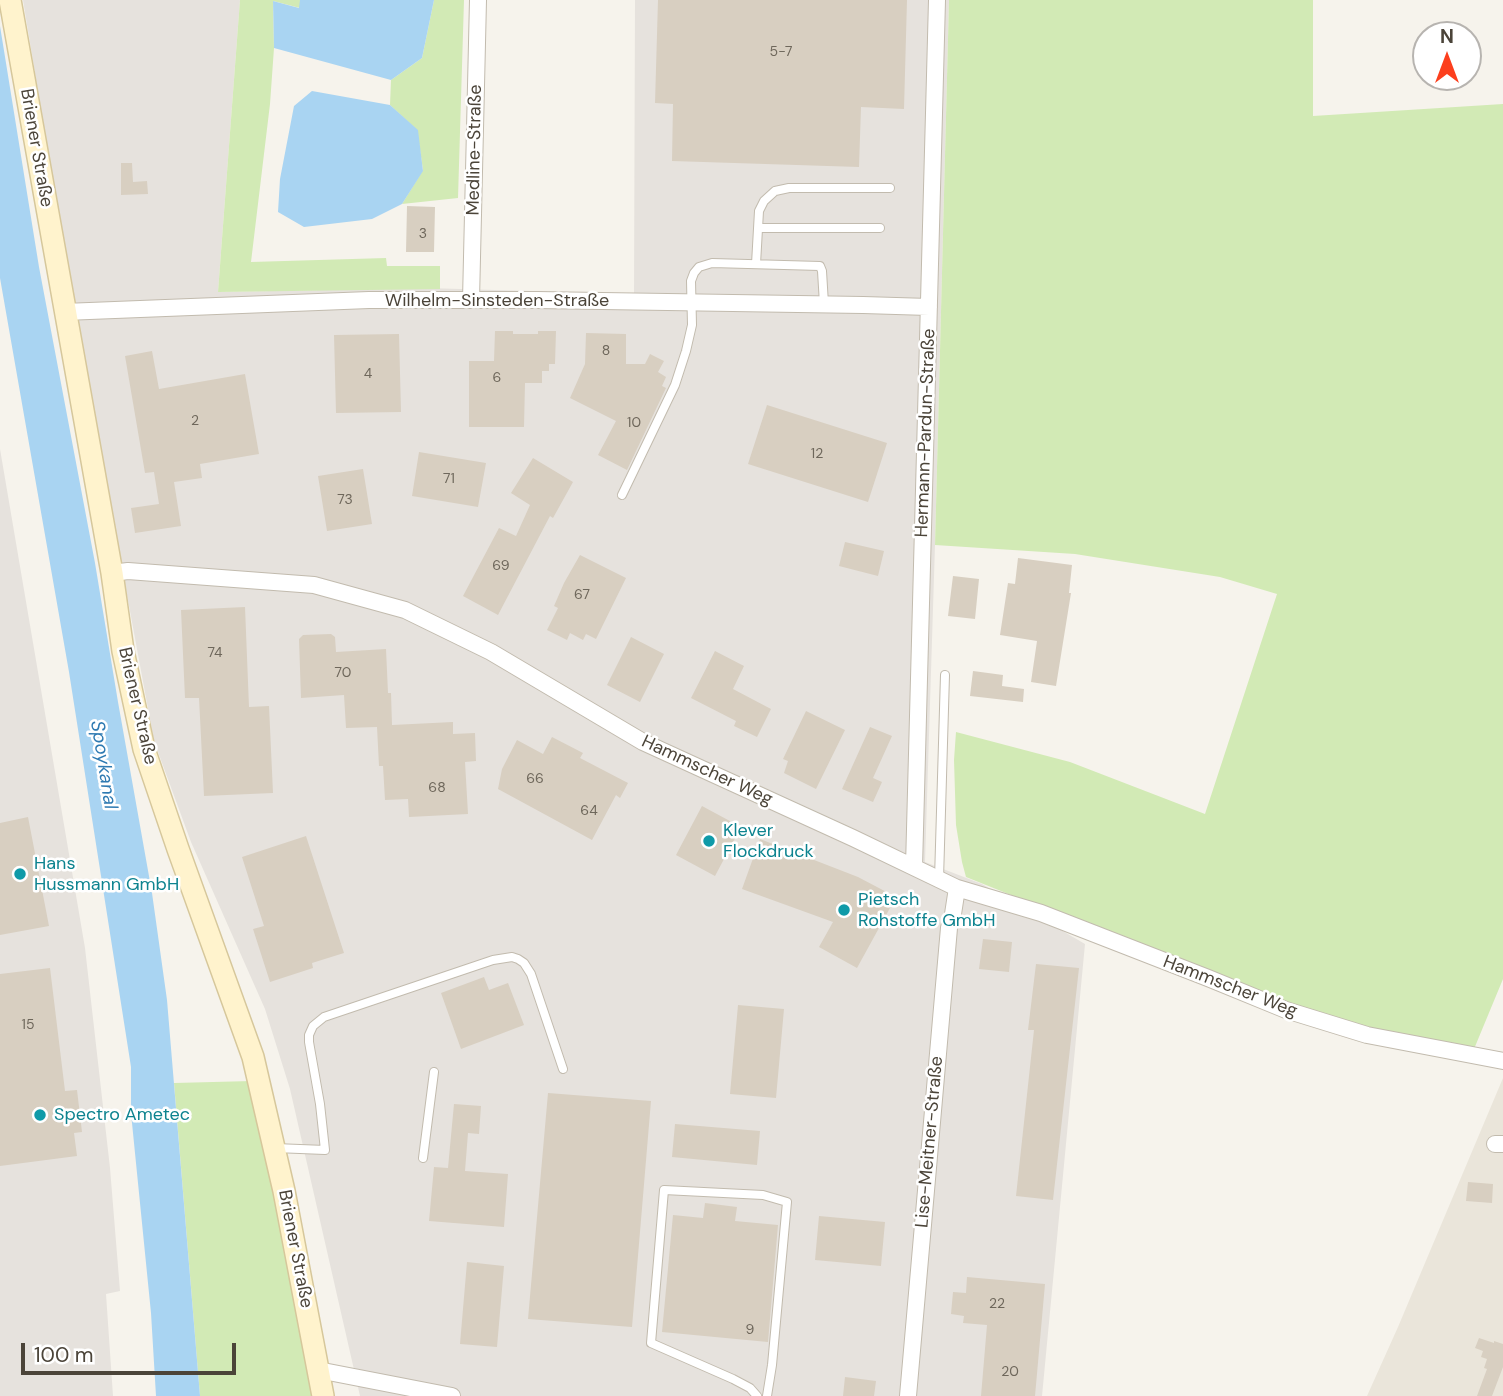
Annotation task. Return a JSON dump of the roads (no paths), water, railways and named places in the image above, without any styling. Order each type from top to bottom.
[{"type":"street","name":"Briener Straße","points":[[10,0],[123,651],[144,750],[253,1058],[275,1148],[323,1396]]},
{"type":"street","name":"Medline-Straße","points":[[471,300],[478,0]]},
{"type":"street","name":"Hermann-Pardun-Straße","points":[[914,867],[937,0]]},
{"type":"street","name":"Wilhelm-Sinsteden-Straße","points":[[65,312],[369,300],[929,307]]},
{"type":"street","name":"Hammscher Weg","points":[[111,573],[128,570],[314,585],[405,610],[491,652],[643,742],[957,888],[1041,913],[1286,1010],[1367,1035],[1503,1061]]},
{"type":"street","name":"Lise-Meitner-Straße","points":[[908,1396],[949,928],[957,888]]},
{"type":"street","points":[[318,1370],[452,1396]]},
{"type":"lane","points":[[756,264],[759,211],[764,201],[775,191],[789,188],[890,188]]},
{"type":"lane","points":[[758,228],[880,228]]},
{"type":"lane","points":[[622,495],[675,385],[692,325],[691,281],[699,267],[712,264],[820,266],[824,304]]},
{"type":"lane","points":[[939,879],[945,675]]},
{"type":"lane","points":[[275,1148],[325,1150],[309,1042],[313,1026],[324,1017],[493,960],[512,957],[524,963],[531,974],[563,1069]]},
{"type":"lane","points":[[423,1158],[434,1072]]},
{"type":"lane","points":[[757,1396],[750,1388],[733,1379],[651,1343],[664,1189],[763,1195],[786,1202],[767,1396]]},
{"type":"water","points":[[300,0],[434,0],[422,58],[391,80],[274,48],[273,1],[299,8]]},
{"type":"water","name":"Spoykanal","points":[[0,26],[39,267],[95,563],[152,893],[167,1000],[200,1396],[156,1396],[151,1313],[131,1113],[131,1067],[69,672],[0,278]]},
{"type":"water","points":[[312,91],[390,105],[418,130],[423,171],[402,204],[372,219],[304,227],[278,212],[280,179],[294,106]]},
{"type":"place","name":"Klever Flockdruck","points":[[709,841]]},
{"type":"place","name":"Hans Hussmann GmbH","points":[[20,874]]},
{"type":"place","name":"Pietsch Rohstoffe GmbH","points":[[844,910]]},
{"type":"place","name":"Spectro Ametec","points":[[40,1115]]}]
